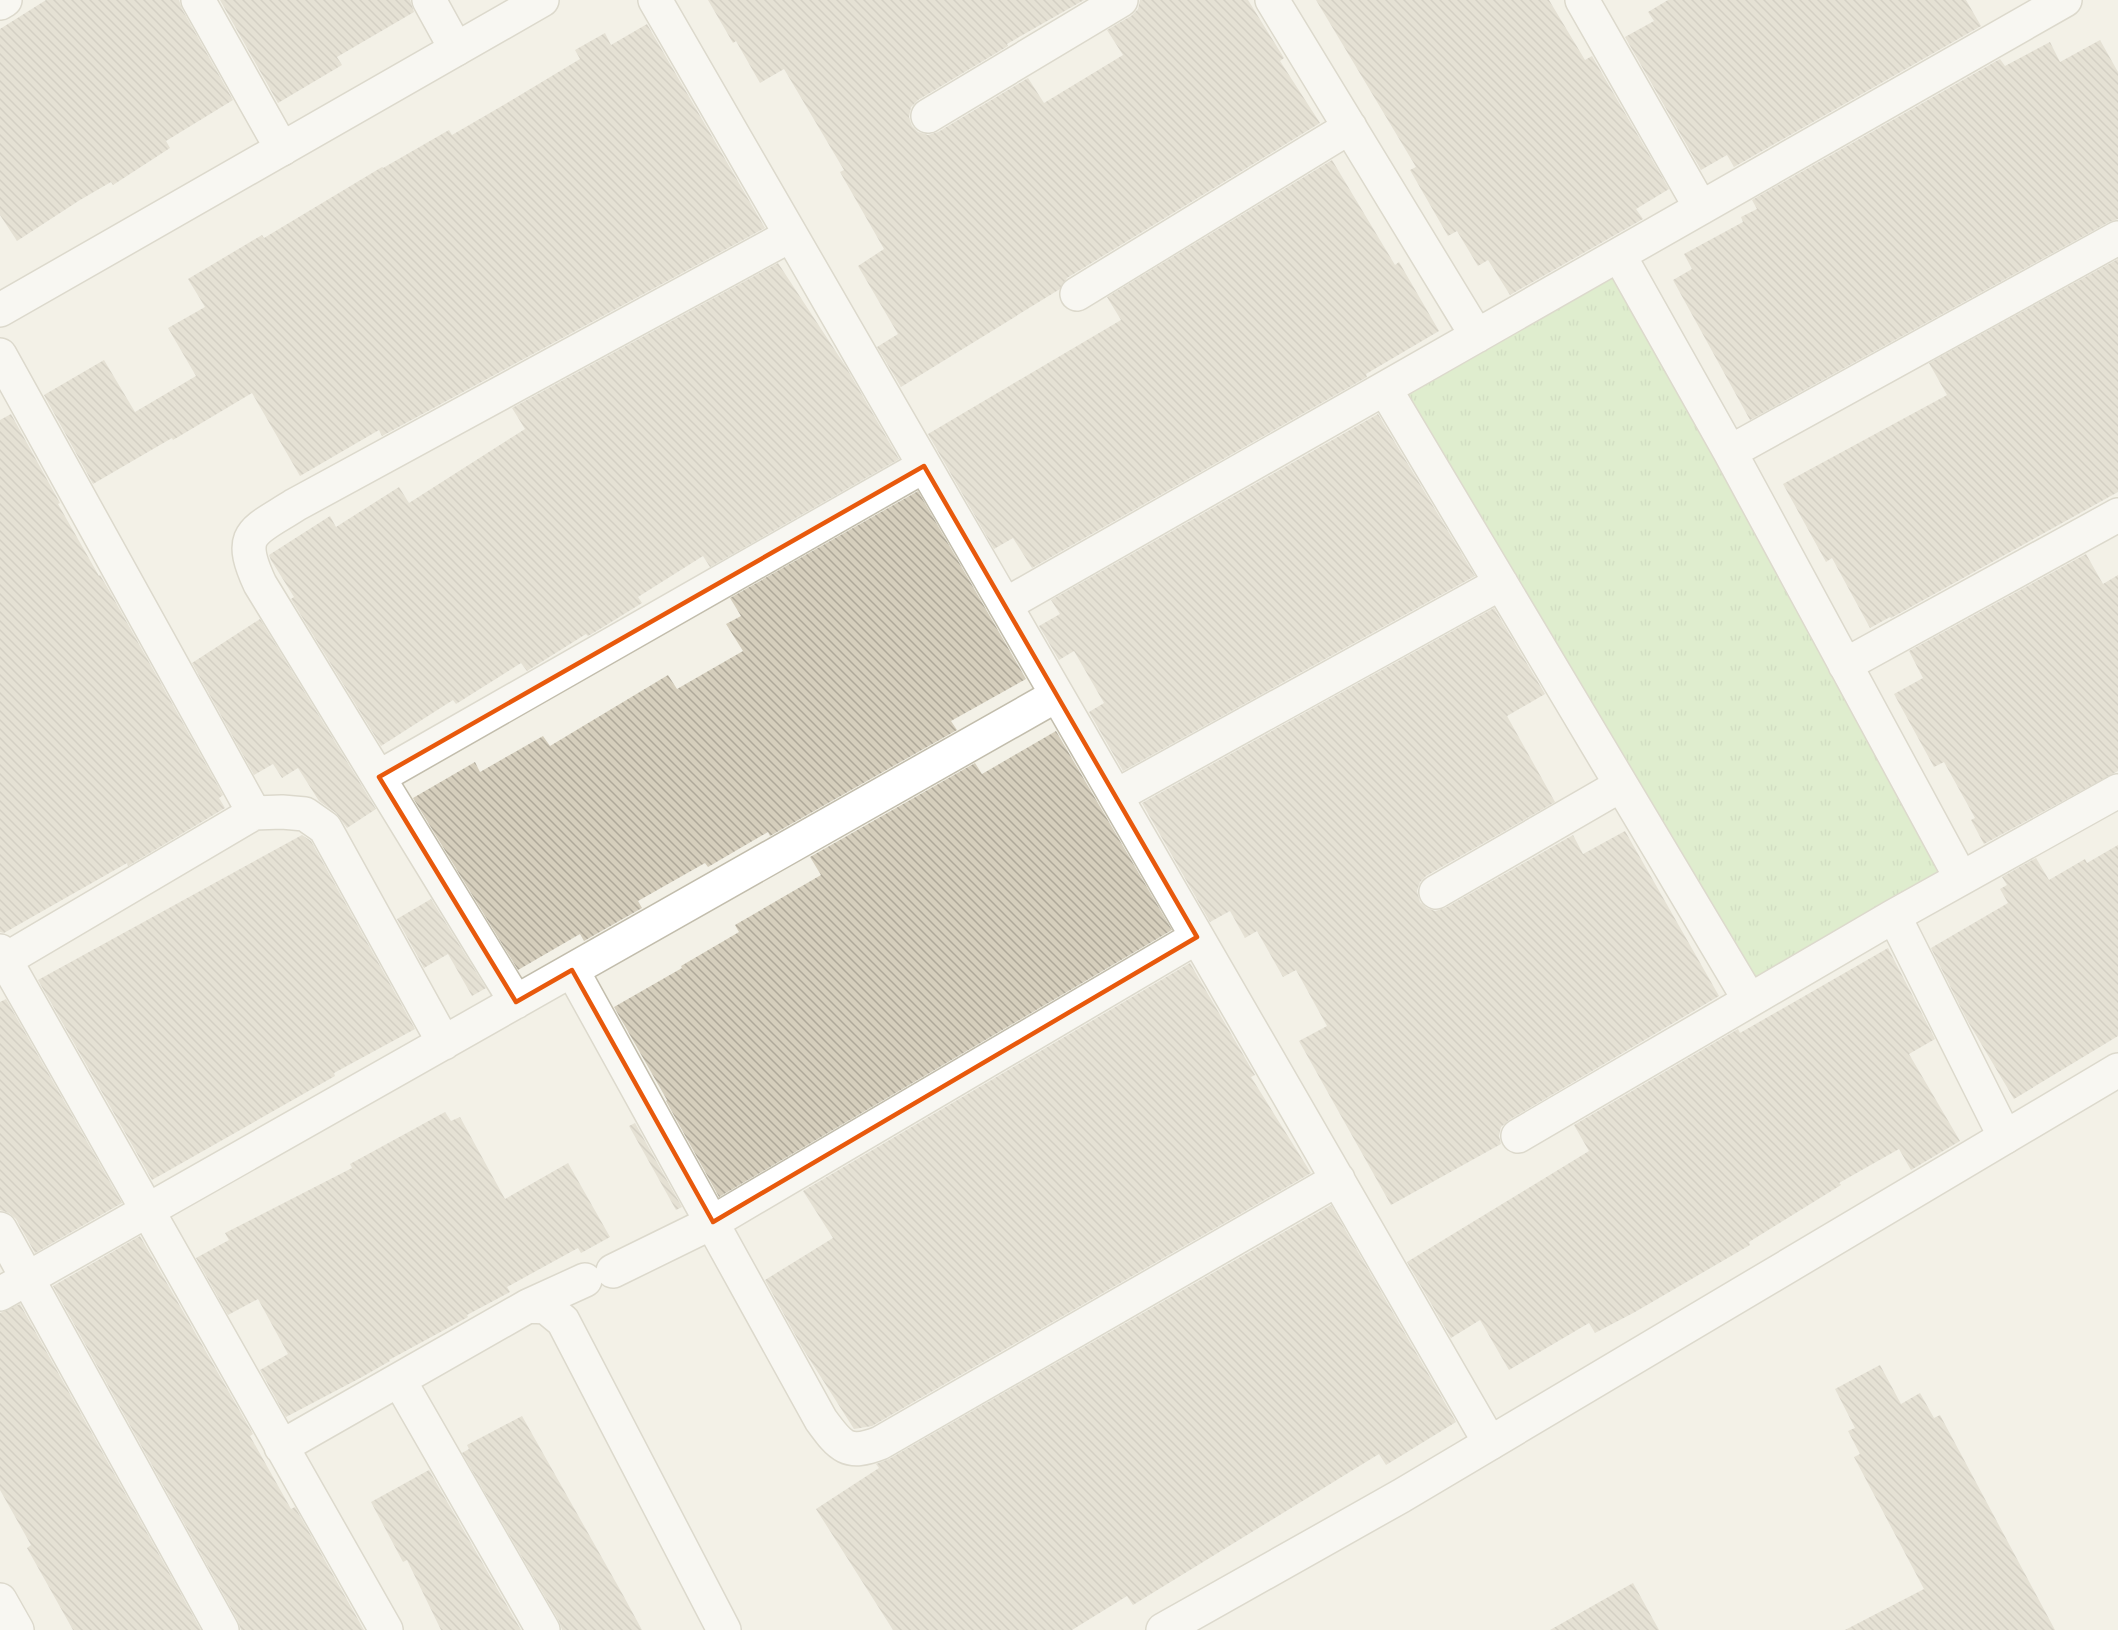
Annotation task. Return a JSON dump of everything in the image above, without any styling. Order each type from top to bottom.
[{"type":"street","points":[[0,3],[4,0]]},
{"type":"street","points":[[198,0],[282,149]]},
{"type":"street","points":[[429,0],[456,49]]},
{"type":"street","points":[[0,310],[542,0]]},
{"type":"street","points":[[655,0],[1490,1443]]},
{"type":"street","points":[[928,116],[1121,0]]},
{"type":"street","points":[[1272,0],[1477,336]]},
{"type":"street","points":[[1582,0],[1701,208]]},
{"type":"street","points":[[1005,605],[2065,0]]},
{"type":"street","points":[[1077,294],[1350,127]]},
{"type":"street","points":[[516,1002],[260,584],[249,560],[248,542],[257,529],[305,500],[791,235]]},
{"type":"street","points":[[1730,452],[2118,238]]},
{"type":"street","points":[[1619,255],[1730,452],[1960,878]]},
{"type":"street","points":[[0,355],[254,813]]},
{"type":"street","points":[[1385,389],[1749,999]]},
{"type":"street","points":[[380,777],[924,466]]},
{"type":"street","points":[[1845,665],[2118,515]]},
{"type":"street","points":[[1116,796],[1501,583]]},
{"type":"street","points":[[0,1294],[1057,695]]},
{"type":"street","points":[[1436,891],[1621,785]]},
{"type":"street","points":[[1518,1136],[1749,999],[2118,791]]},
{"type":"street","points":[[386,1630],[2,956],[254,813],[305,814],[325,828],[444,1043]]},
{"type":"street","points":[[1894,916],[2005,1137]]},
{"type":"street","points":[[281,1448],[528,1306],[713,1222],[1197,937]]},
{"type":"street","points":[[572,970],[821,1420],[835,1440],[851,1449],[865,1449],[880,1443],[1338,1179]]},
{"type":"street","points":[[1163,1630],[1401,1496],[2118,1070]]},
{"type":"street","points":[[0,1229],[222,1630]]},
{"type":"street","points":[[528,1306],[546,1307],[563,1321],[724,1630]]},
{"type":"street","points":[[399,1380],[543,1630]]},
{"type":"street","points":[[0,1600],[17,1630]]},
{"type":"highlighted area","points":[[924,466],[1197,937],[713,1222],[572,970],[516,1002],[379,777]]},
{"type":"green space","points":[[1619,255],[1961,878],[1749,999],[1385,389]]},
{"type":"building","points":[[46,0],[179,0],[233,100],[166,141],[170,148],[113,185],[111,182],[80,200],[17,241],[0,215],[0,29]]},
{"type":"building","points":[[220,0],[410,0],[414,12],[337,57],[342,65],[278,103]]},
{"type":"building","points":[[708,0],[1084,0],[1007,44],[1008,46],[918,100],[911,107],[909,117],[912,126],[918,132],[928,135],[938,132],[1028,78],[1044,103],[1123,55],[1107,30],[1131,16],[1138,9],[1140,0],[1248,0],[1284,58],[1280,61],[1320,123],[1067,278],[1060,289],[901,387],[877,347],[898,334],[858,266],[884,249],[840,172],[844,170],[784,69],[760,83],[736,41],[733,43]]},
{"type":"building","points":[[1316,0],[1549,0],[1585,60],[1592,56],[1669,189],[1636,209],[1643,219],[1510,295],[1488,260],[1478,266],[1457,231],[1448,236],[1410,170],[1416,167]]},
{"type":"building","points":[[1668,0],[1966,0],[1981,26],[1734,167],[1727,155],[1701,170],[1625,37],[1654,21],[1648,12]]},
{"type":"building","points":[[647,24],[765,228],[382,436],[379,430],[300,476],[252,393],[93,484],[44,395],[104,360],[135,412],[196,376],[168,328],[205,307],[188,279],[262,235],[264,238],[382,167],[449,130],[452,135],[512,100],[580,59],[575,50],[605,33],[611,45]]},
{"type":"building","points":[[2100,40],[2118,72],[2118,219],[1750,420],[1673,280],[1692,269],[1684,254],[1743,222],[1741,217],[1757,209],[1752,200],[2000,59],[2005,66],[2050,42],[2060,62]]},
{"type":"building","points":[[1332,160],[1395,265],[1399,262],[1439,331],[1366,374],[1367,377],[1032,568],[1013,538],[994,549],[928,434],[1121,320],[1107,297]]},
{"type":"building","points":[[2118,259],[2118,492],[1870,628],[1832,558],[1826,562],[1783,484],[1947,395],[1929,363]]},
{"type":"building","points":[[778,263],[846,367],[899,459],[710,567],[703,556],[638,597],[642,603],[600,629],[588,636],[586,634],[527,671],[521,663],[456,704],[453,700],[381,746],[291,599],[294,597],[269,555],[330,516],[336,527],[399,487],[409,503],[525,429],[512,408]]},
{"type":"building","points":[[11,414],[60,503],[58,504],[110,592],[223,795],[219,798],[225,808],[128,866],[127,863],[4,933],[0,932],[0,420]]},
{"type":"building","points":[[1378,414],[1475,576],[1123,771],[1089,712],[1104,703],[1074,651],[1059,660],[1039,626],[1060,614],[1051,600]]},
{"type":"building","points":[[918,491],[1026,679],[951,721],[957,730],[770,836],[768,832],[708,867],[705,863],[638,901],[642,908],[584,941],[580,934],[518,970],[413,798],[475,762],[480,772],[543,736],[550,746],[668,675],[677,689],[743,651],[726,624],[741,616],[730,598]]},
{"type":"building","points":[[2086,554],[2103,584],[2118,575],[2118,771],[1984,844],[1971,820],[1975,818],[1944,762],[1934,767],[1894,694],[1923,678],[1909,651]]},
{"type":"building","points":[[1494,608],[1545,694],[1507,716],[1555,802],[1426,876],[1420,882],[1417,891],[1420,902],[1435,911],[1445,908],[1573,835],[1583,854],[1625,831],[1719,996],[1509,1120],[1501,1127],[1499,1136],[1501,1144],[1391,1205],[1299,1041],[1327,1026],[1296,970],[1283,977],[1257,931],[1245,938],[1230,911],[1210,922],[1142,803]]},
{"type":"building","points":[[260,619],[376,809],[347,828],[336,813],[319,801],[298,768],[282,778],[273,764],[254,775],[192,663]]},
{"type":"building","points":[[1056,731],[1172,930],[719,1197],[614,1007],[739,932],[735,925],[821,875],[810,857],[975,763],[982,774]]},
{"type":"building","points":[[302,835],[311,841],[415,1029],[334,1073],[335,1076],[152,1180],[38,980]]},
{"type":"building","points":[[2118,845],[2118,1036],[2014,1099],[1967,1020],[1931,948],[2008,903],[2000,889],[2007,885],[2002,877],[2036,858],[2049,880],[2085,859],[2087,863]]},
{"type":"building","points":[[431,899],[486,988],[472,996],[448,954],[424,968],[397,919]]},
{"type":"building","points":[[1888,948],[1935,1039],[1909,1054],[1960,1141],[1911,1170],[1899,1149],[1839,1183],[1841,1185],[1749,1242],[1750,1245],[1635,1312],[1595,1333],[1589,1323],[1509,1370],[1480,1320],[1451,1338],[1407,1262],[1589,1151],[1574,1125],[1738,1029],[1740,1033]]},
{"type":"building","points":[[1190,963],[1255,1075],[1251,1077],[1311,1173],[872,1426],[854,1429],[803,1349],[765,1280],[833,1238],[803,1191]]},
{"type":"building","points":[[6,999],[122,1203],[35,1253],[16,1219],[0,1210],[0,1002]]},
{"type":"building","points":[[445,1112],[451,1121],[460,1117],[505,1199],[568,1163],[610,1237],[581,1253],[578,1248],[507,1287],[510,1292],[467,1315],[468,1317],[286,1417],[260,1370],[288,1354],[258,1299],[228,1315],[196,1258],[229,1240],[225,1233],[352,1168],[350,1164]]},
{"type":"building","points":[[635,1123],[682,1207],[676,1210],[629,1126]]},
{"type":"building","points":[[1331,1205],[1456,1422],[1386,1465],[1379,1454],[1133,1605],[1127,1596],[1072,1630],[893,1630],[816,1509],[879,1468],[876,1464],[889,1459]]},
{"type":"building","points":[[140,1236],[253,1434],[250,1436],[291,1509],[295,1507],[364,1630],[241,1630],[53,1286]]},
{"type":"building","points":[[20,1304],[201,1630],[73,1630],[27,1548],[31,1545],[0,1490],[0,1313]]},
{"type":"building","points":[[1880,1365],[1901,1404],[1920,1393],[1934,1418],[1940,1415],[2055,1630],[1845,1630],[1924,1589],[1854,1457],[1860,1454],[1848,1431],[1855,1428],[1835,1389]]},
{"type":"building","points":[[522,1416],[642,1630],[562,1630],[559,1621],[462,1453],[469,1449],[467,1445]]},
{"type":"building","points":[[429,1470],[521,1630],[441,1630],[407,1560],[403,1562],[371,1502]]},
{"type":"building","points":[[1633,1583],[1659,1630],[1550,1630]]}]
